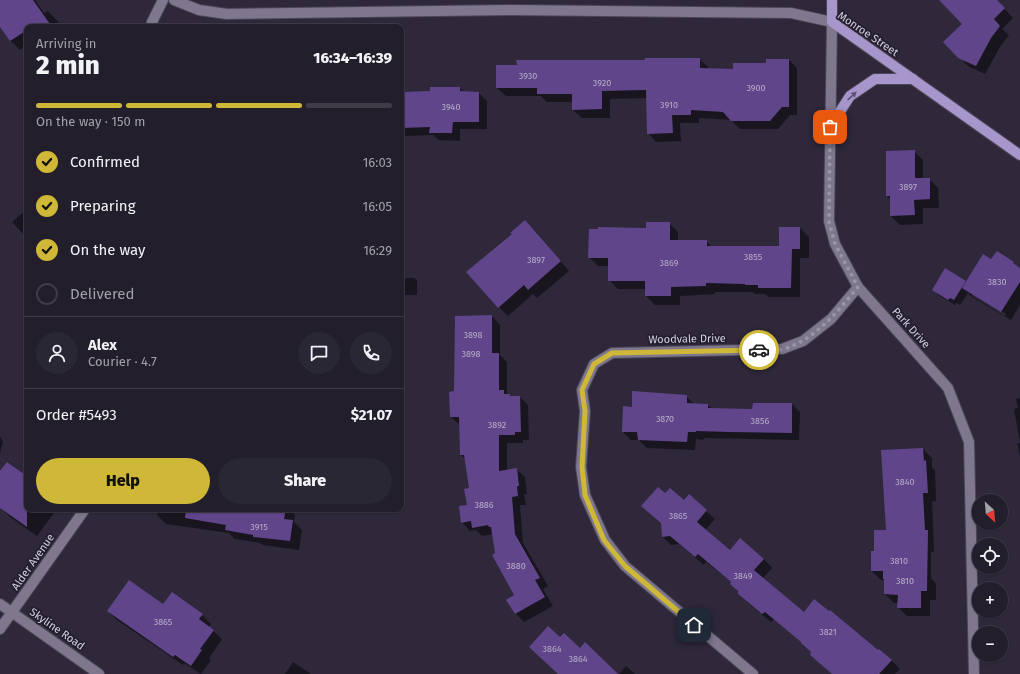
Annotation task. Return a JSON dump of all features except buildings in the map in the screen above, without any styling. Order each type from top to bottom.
[{"type":"main road","name":"Park Drive","points":[[832,0],[832,22]]},
{"type":"main road","name":"Monroe Street","points":[[832,22],[1020,155]]},
{"type":"main road","points":[[830,127],[850,96],[875,79],[913,79]]},
{"type":"street","points":[[152,24],[163,0]]},
{"type":"street","name":"Monroe Street","points":[[174,0],[199,10],[227,14],[510,10],[791,13],[832,22]]},
{"type":"street","name":"Park Drive","points":[[832,22],[829,222],[835,244],[858,287],[948,388],[969,442],[974,674]]},
{"type":"street","name":"Woodvale Drive","points":[[753,674],[625,566],[604,540],[585,495],[582,467],[585,411],[582,390],[594,364],[612,353],[782,349],[803,341],[831,319],[858,287]]},
{"type":"street","name":"Alder Avenue","points":[[0,630],[83,512]]},
{"type":"street","name":"Skyline Road","points":[[0,604],[99,674]]},
{"type":"way so far","points":[[759,350],[782,349],[803,341],[831,319],[858,287],[835,244],[829,222],[830,127]]},
{"type":"route","points":[[694,625],[625,566],[604,540],[585,495],[582,467],[585,411],[582,390],[594,364],[612,353],[759,350]]}]
